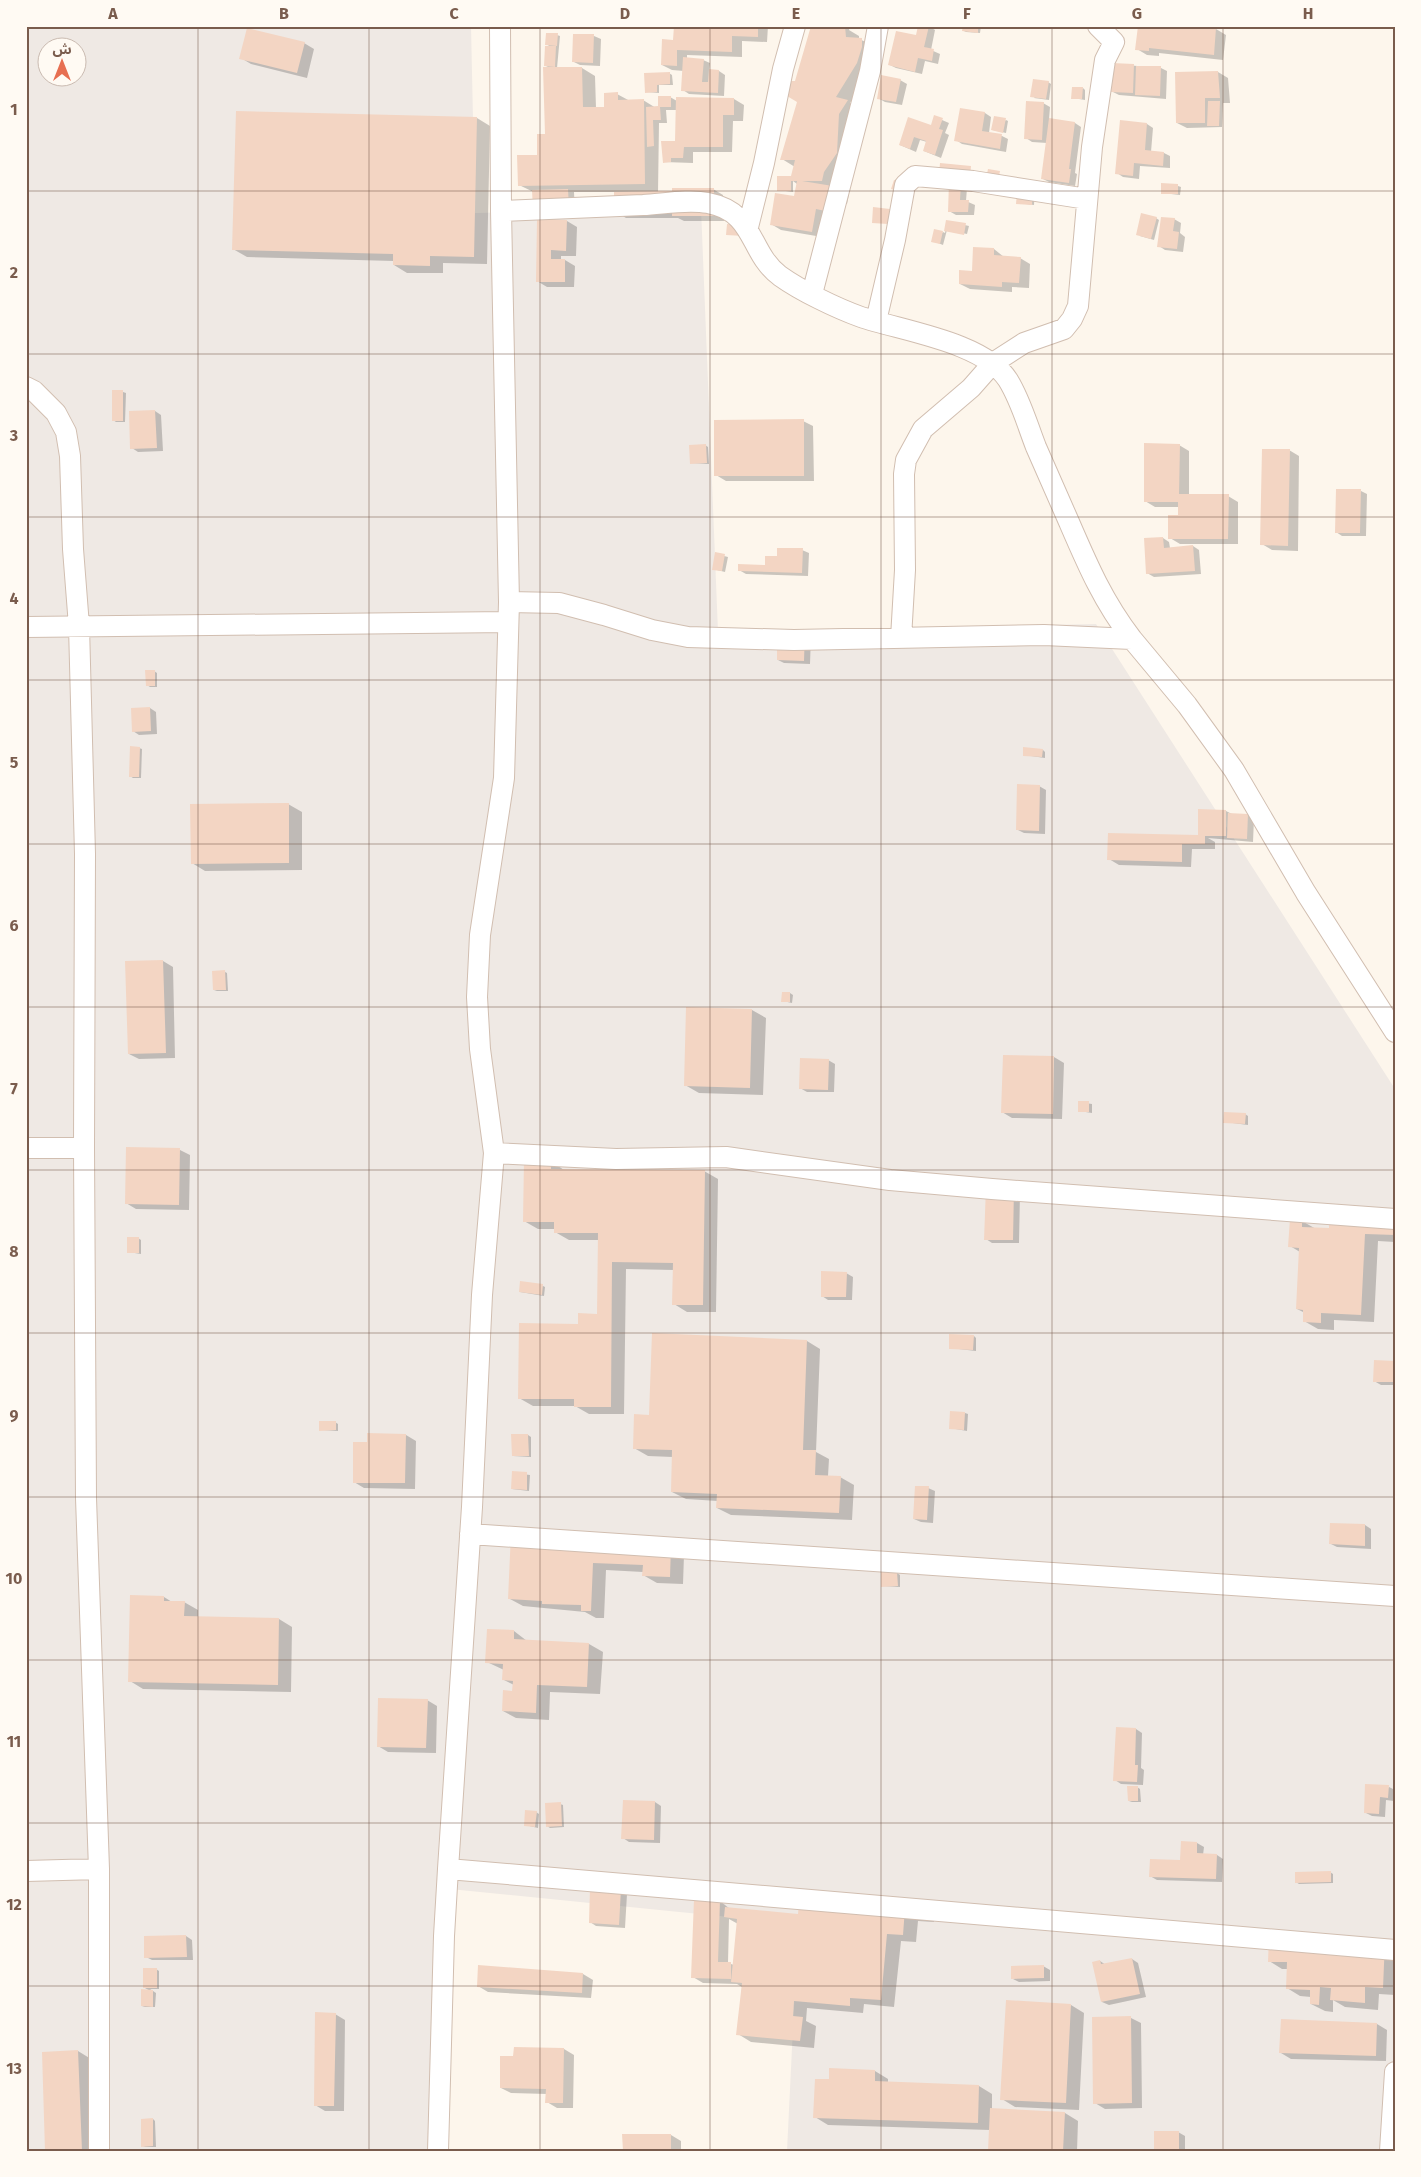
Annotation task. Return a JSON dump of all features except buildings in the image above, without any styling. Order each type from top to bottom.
[{"type":"street","points":[[438,2151],[444,1936],[470,1534],[482,1295],[494,1153],[480,1049],[477,997],[480,935],[504,778],[509,602],[501,211],[500,26]]},
{"type":"street","points":[[748,227],[764,163],[783,69],[795,26]]},
{"type":"street","points":[[812,294],[870,71],[878,26]]},
{"type":"street","points":[[901,638],[906,570],[904,474],[906,460],[922,429],[971,388],[993,363],[1024,342],[1064,329],[1072,320],[1080,298],[1092,147],[1105,60],[1114,42],[1098,26]]},
{"type":"street","points":[[876,321],[906,185],[915,176],[973,181],[1087,199]]},
{"type":"street","points":[[501,211],[707,203],[723,208],[740,218],[748,227],[767,264],[781,276],[812,294],[835,306],[876,321],[930,336],[975,353],[993,363],[1007,379],[1024,412],[1036,446],[1097,588],[1115,617],[1187,705],[1234,770],[1306,893],[1395,1032]]},
{"type":"street","points":[[26,387],[34,391],[56,413],[66,432],[70,456],[73,549],[79,626],[85,854],[86,1498],[99,1869],[99,2151]]},
{"type":"street","points":[[509,602],[538,601],[560,604],[604,614],[652,630],[688,637],[794,640],[1044,635],[1132,639]]},
{"type":"street","points":[[26,627],[508,622]]},
{"type":"street","points":[[26,1148],[84,1148]]},
{"type":"street","points":[[494,1153],[616,1159],[726,1157],[890,1180],[1395,1219]]},
{"type":"street","points":[[470,1534],[1395,1596]]},
{"type":"street","points":[[26,1871],[99,1869]]},
{"type":"street","points":[[448,1869],[1395,1950]]},
{"type":"street","points":[[1390,2151],[1395,2072]]},
{"type":"shaded area","points":[[26,26],[471,26],[475,213],[701,208],[718,632],[1096,624],[1395,1089],[1395,2151],[787,2151],[798,1924],[450,1889],[438,2151],[26,2151]]}]
